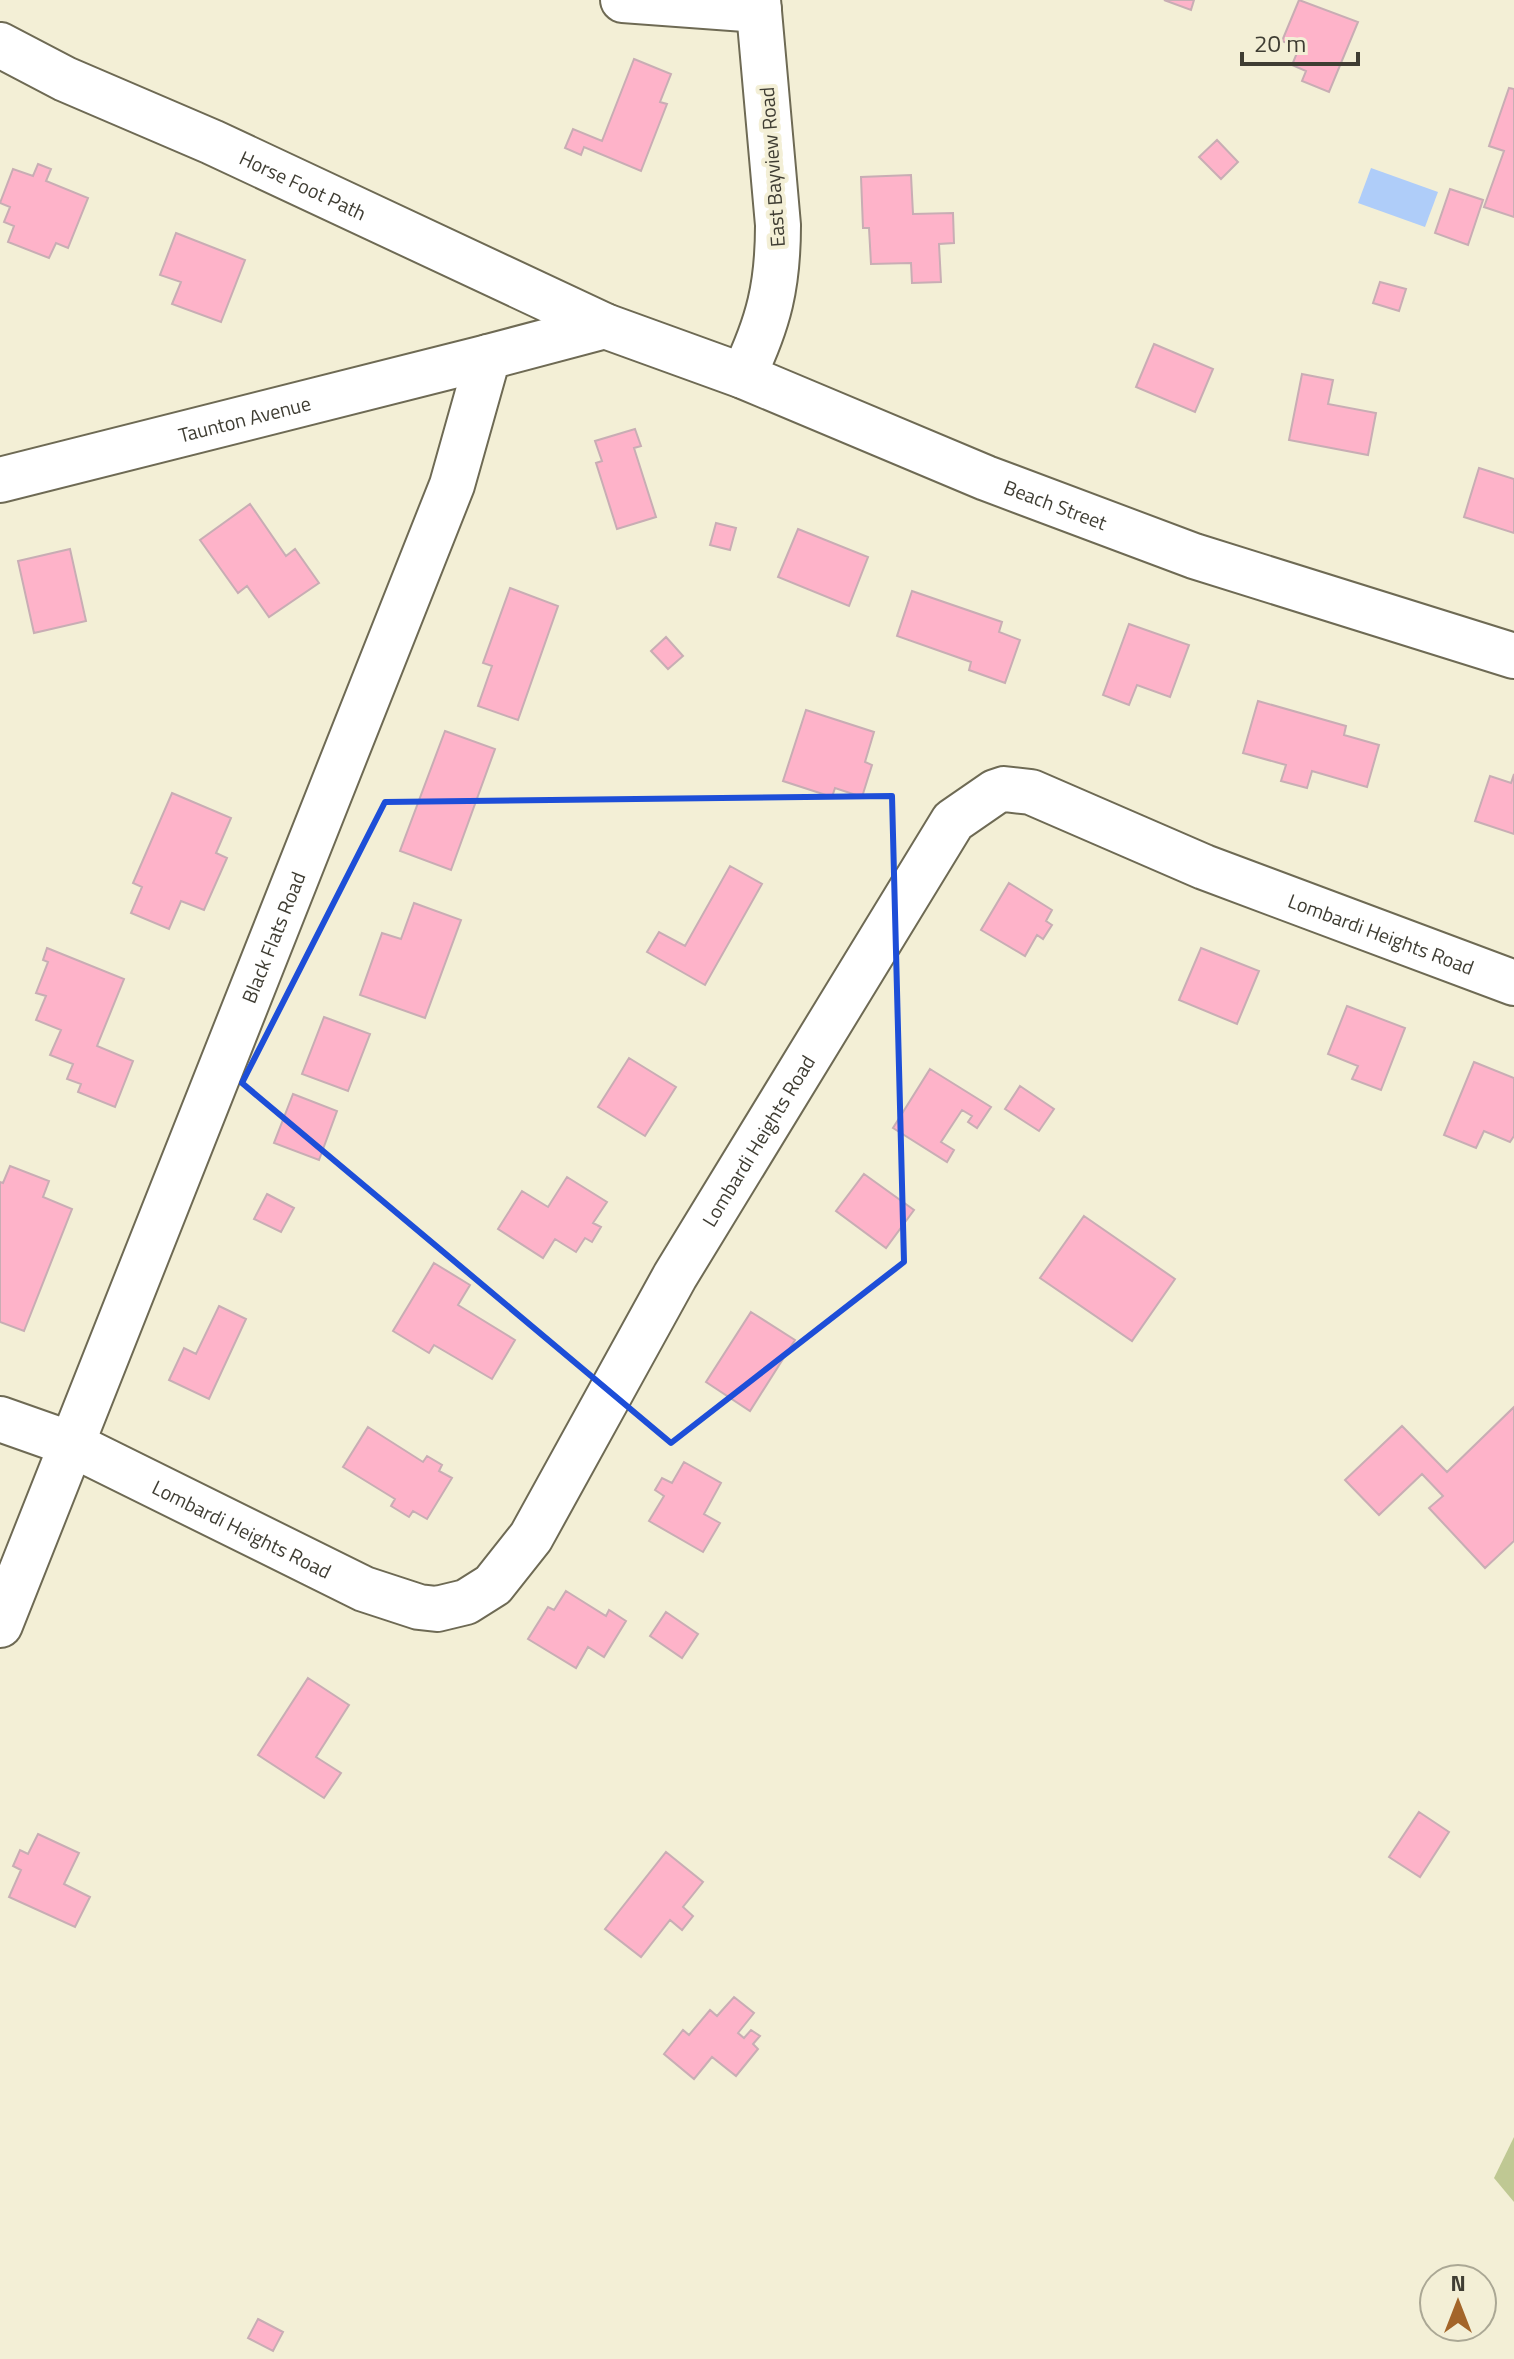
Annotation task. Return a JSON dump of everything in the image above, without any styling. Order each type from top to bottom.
[{"type":"street","points":[[623,0],[759,5]]},
{"type":"street","name":"East Bayview Road","points":[[743,376],[765,330],[775,294],[778,259],[778,225],[759,5]]},
{"type":"street","name":"Horse Foot Path","points":[[0,45],[65,79],[212,142],[605,326]]},
{"type":"street","points":[[488,357],[605,326]]},
{"type":"street","name":"Beach Street","points":[[605,326],[743,376],[986,478],[1194,556],[1514,656]]},
{"type":"street","name":"Taunton Avenue","points":[[0,480],[488,357]]},
{"type":"street","name":"Black Flats Road","points":[[0,1625],[452,485],[488,357]]},
{"type":"street","name":"Lombardi Heights Road","points":[[0,1419],[71,1444],[364,1589],[437,1609],[452,1607],[493,1585],[531,1537],[675,1276],[953,821],[1004,789],[1021,789],[1058,802],[1204,867],[1514,983]]},
{"type":"highlighted area","points":[[892,796],[904,1262],[671,1443],[242,1083],[385,802]]},
{"type":"green space","points":[[1514,2137],[1514,2202],[1494,2178]]},
{"type":"water","points":[[1371,168],[1438,192],[1425,227],[1358,203]]},
{"type":"building","points":[[1164,0],[1194,0],[1191,10]]},
{"type":"building","points":[[1299,0],[1358,22],[1329,92],[1302,81],[1306,71],[1292,65],[1299,48],[1282,41]]},
{"type":"building","points":[[634,59],[671,74],[660,102],[667,104],[641,171],[584,147],[581,155],[565,148],[573,129],[602,141]]},
{"type":"building","points":[[1509,88],[1514,89],[1514,217],[1484,207],[1504,151],[1489,146]]},
{"type":"building","points":[[1217,140],[1238,162],[1221,179],[1199,157]]},
{"type":"building","points":[[38,164],[51,169],[46,181],[88,198],[68,248],[56,243],[49,258],[8,242],[14,226],[4,222],[10,207],[0,203],[13,169],[33,176]]},
{"type":"building","points":[[911,175],[913,214],[953,213],[954,243],[939,244],[941,282],[912,283],[911,263],[871,264],[869,228],[863,228],[861,177]]},
{"type":"building","points":[[1450,189],[1483,200],[1468,245],[1435,233]]},
{"type":"building","points":[[176,233],[245,260],[221,322],[172,304],[181,282],[160,275]]},
{"type":"building","points":[[1380,282],[1406,289],[1399,311],[1373,303]]},
{"type":"building","points":[[1154,344],[1213,369],[1195,412],[1136,387]]},
{"type":"building","points":[[1302,374],[1333,380],[1328,404],[1376,413],[1368,455],[1289,440]]},
{"type":"building","points":[[635,429],[641,446],[634,448],[656,517],[617,529],[596,463],[602,461],[595,441]]},
{"type":"building","points":[[1479,468],[1514,479],[1514,533],[1464,517]]},
{"type":"building","points":[[250,504],[286,556],[295,549],[319,583],[269,617],[247,586],[238,593],[200,540]]},
{"type":"building","points":[[716,523],[736,528],[730,550],[710,545]]},
{"type":"building","points":[[798,529],[868,557],[849,606],[778,577]]},
{"type":"building","points":[[70,549],[86,621],[34,633],[18,561]]},
{"type":"building","points":[[510,588],[558,606],[518,720],[478,706],[492,666],[483,663]]},
{"type":"building","points":[[912,591],[1002,622],[999,632],[1020,640],[1005,683],[969,670],[971,662],[897,636]]},
{"type":"building","points":[[1129,624],[1189,645],[1170,697],[1137,685],[1129,705],[1103,695]]},
{"type":"building","points":[[666,637],[683,656],[668,669],[651,651]]},
{"type":"building","points":[[1258,701],[1346,726],[1344,735],[1379,745],[1367,787],[1312,771],[1307,788],[1281,781],[1286,765],[1243,753]]},
{"type":"building","points":[[806,710],[874,732],[865,762],[872,765],[862,797],[835,788],[832,797],[783,781]]},
{"type":"building","points":[[445,731],[495,749],[451,870],[400,851]]},
{"type":"building","points":[[1514,774],[1514,834],[1475,821],[1490,776],[1511,783]]},
{"type":"building","points":[[172,793],[231,818],[216,853],[227,858],[204,910],[181,901],[169,929],[131,913],[142,887],[133,883]]},
{"type":"building","points":[[730,866],[762,884],[705,985],[647,952],[659,932],[685,946]]},
{"type":"building","points":[[1009,883],[1052,910],[1046,921],[1052,925],[1043,939],[1037,935],[1025,956],[981,930]]},
{"type":"building","points":[[414,903],[461,920],[425,1018],[360,995],[382,933],[401,939]]},
{"type":"building","points":[[47,948],[124,979],[97,1046],[133,1061],[115,1107],[78,1092],[81,1084],[67,1079],[73,1064],[50,1055],[61,1030],[36,1020],[46,996],[36,993],[48,962],[43,960]]},
{"type":"building","points":[[1201,948],[1259,971],[1237,1024],[1179,1000]]},
{"type":"building","points":[[1347,1006],[1405,1028],[1381,1090],[1352,1079],[1358,1066],[1328,1054]]},
{"type":"building","points":[[324,1017],[370,1034],[348,1091],[302,1074]]},
{"type":"building","points":[[629,1058],[676,1087],[645,1136],[598,1107]]},
{"type":"building","points":[[1474,1062],[1514,1078],[1514,1136],[1510,1142],[1484,1131],[1476,1148],[1444,1135]]},
{"type":"building","points":[[930,1069],[991,1107],[977,1128],[968,1122],[972,1116],[962,1110],[941,1142],[954,1150],[947,1162],[893,1128]]},
{"type":"building","points":[[1020,1086],[1054,1109],[1039,1131],[1005,1109]]},
{"type":"building","points":[[293,1094],[337,1111],[319,1160],[274,1143]]},
{"type":"building","points":[[10,1166],[49,1181],[43,1197],[72,1209],[24,1331],[0,1322],[0,1182],[3,1183]]},
{"type":"building","points":[[864,1174],[914,1210],[886,1248],[836,1211]]},
{"type":"building","points":[[567,1177],[607,1202],[593,1223],[601,1227],[592,1242],[585,1238],[576,1252],[555,1239],[543,1258],[498,1229],[522,1191],[548,1207]]},
{"type":"building","points":[[267,1194],[294,1208],[281,1232],[254,1219]]},
{"type":"building","points":[[1084,1216],[1175,1279],[1132,1341],[1040,1278]]},
{"type":"building","points":[[434,1263],[470,1285],[458,1305],[515,1340],[492,1379],[434,1345],[429,1353],[393,1331]]},
{"type":"building","points":[[219,1306],[246,1319],[209,1399],[169,1380],[184,1348],[196,1354]]},
{"type":"building","points":[[751,1312],[795,1340],[750,1411],[706,1382]]},
{"type":"building","points":[[1514,1407],[1514,1541],[1485,1568],[1429,1508],[1443,1496],[1422,1474],[1379,1515],[1345,1480],[1402,1426],[1447,1472]]},
{"type":"building","points":[[368,1427],[423,1462],[427,1456],[442,1465],[439,1471],[452,1478],[427,1519],[413,1511],[409,1517],[391,1506],[395,1499],[343,1467]]},
{"type":"building","points":[[684,1462],[721,1483],[704,1514],[720,1523],[703,1552],[649,1521],[664,1496],[655,1490],[662,1478],[672,1483]]},
{"type":"building","points":[[566,1591],[606,1616],[609,1610],[626,1621],[604,1657],[588,1647],[576,1668],[528,1639],[548,1607],[554,1610]]},
{"type":"building","points":[[666,1612],[698,1634],[682,1658],[650,1636]]},
{"type":"building","points":[[308,1678],[349,1705],[316,1757],[341,1773],[324,1798],[258,1755]]},
{"type":"building","points":[[1419,1812],[1449,1832],[1420,1877],[1389,1857]]},
{"type":"building","points":[[38,1834],[79,1853],[64,1884],[90,1897],[75,1927],[9,1897],[21,1870],[13,1866],[20,1850],[28,1854]]},
{"type":"building","points":[[666,1852],[703,1882],[683,1907],[693,1916],[682,1930],[670,1920],[641,1957],[605,1929]]},
{"type":"building","points":[[734,1997],[754,2013],[738,2033],[744,2038],[751,2030],[760,2036],[753,2044],[758,2049],[736,2076],[712,2057],[694,2079],[664,2054],[683,2030],[689,2035],[710,2010],[717,2016]]},
{"type":"building","points":[[258,2319],[283,2332],[273,2351],[248,2338]]}]
